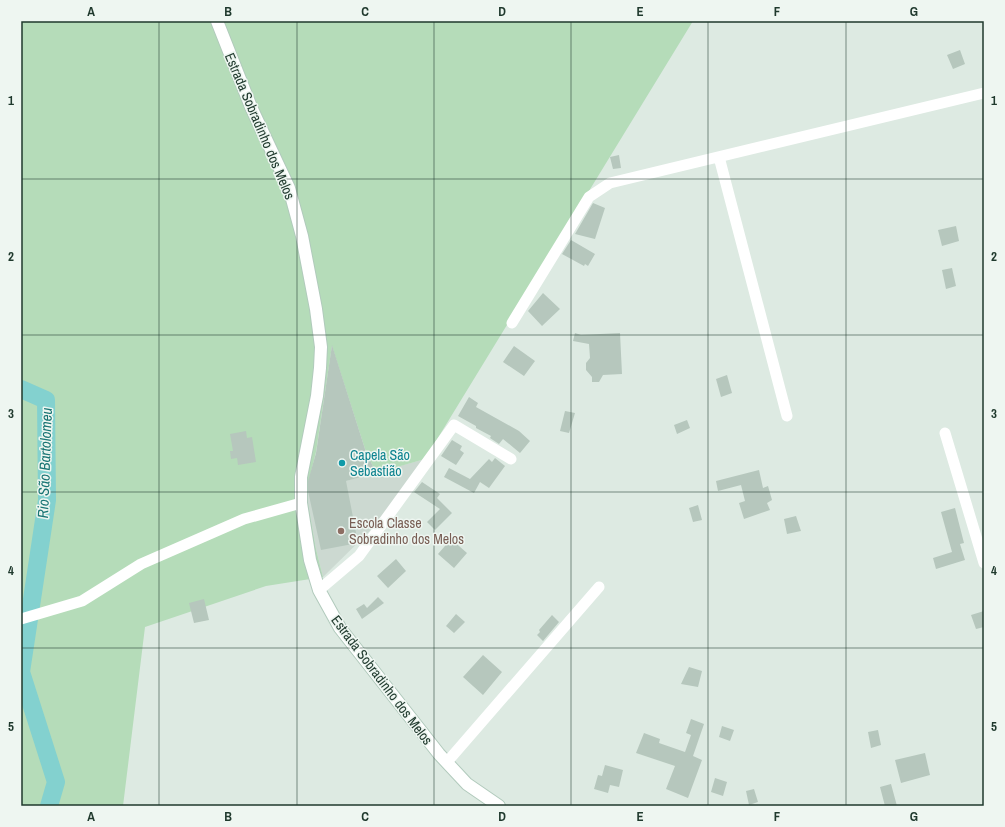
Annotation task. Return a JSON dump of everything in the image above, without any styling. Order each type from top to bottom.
[{"type":"street","name":"Estrada Sobradinho dos Melos","points":[[217,21],[251,107],[289,188],[302,236],[316,309],[321,347],[320,368],[317,396],[301,477],[301,503],[310,560],[319,590],[344,634],[447,762],[467,784],[499,806]]},
{"type":"street","points":[[512,323],[589,197],[610,183],[984,93]]},
{"type":"street","points":[[719,157],[787,416]]},
{"type":"street","points":[[319,590],[359,556],[454,425],[511,458]]},
{"type":"street","points":[[945,433],[984,563]]},
{"type":"street","points":[[21,619],[82,601],[141,564],[244,519],[301,503]]},
{"type":"street","points":[[447,762],[599,587]]},
{"type":"shaded area","name":"Escola Classe Sobradinho dos Melos","points":[[425,459],[388,513],[323,577],[316,549],[306,492]]},
{"type":"green space","points":[[21,21],[693,21],[425,459],[376,473],[365,449],[332,346],[316,452],[306,492],[316,549],[323,577],[266,586],[145,627],[123,806],[21,806]]},
{"type":"building","points":[[960,50],[965,64],[953,69],[947,55]]},
{"type":"building","points":[[619,155],[621,168],[613,169],[610,157]]},
{"type":"building","points":[[593,203],[605,208],[595,239],[575,234]]},
{"type":"building","points":[[956,226],[959,241],[942,246],[938,230]]},
{"type":"building","points":[[571,240],[595,254],[588,266],[585,264],[584,266],[562,254]]},
{"type":"building","points":[[952,268],[956,286],[946,289],[942,270]]},
{"type":"building","points":[[543,293],[560,309],[542,326],[528,311]]},
{"type":"building","points":[[575,333],[581,335],[620,333],[622,374],[603,375],[599,382],[592,382],[592,377],[586,370],[586,363],[590,358],[589,344],[573,341]]},
{"type":"building","points":[[332,345],[365,449],[376,473],[346,481],[358,543],[321,550],[308,491],[308,481],[316,453]]},
{"type":"building","points":[[514,346],[535,361],[524,376],[503,362]]},
{"type":"building","points":[[727,375],[732,393],[721,397],[716,379]]},
{"type":"building","points":[[469,397],[478,403],[476,407],[519,431],[530,441],[520,453],[503,439],[499,444],[490,438],[491,436],[458,416]]},
{"type":"building","points":[[565,411],[575,413],[569,433],[560,431]]},
{"type":"building","points":[[687,420],[690,428],[677,434],[674,425]]},
{"type":"building","points":[[246,431],[247,438],[252,437],[256,462],[238,465],[237,458],[231,459],[230,451],[233,451],[230,434]]},
{"type":"building","points":[[452,440],[462,446],[460,450],[464,453],[456,465],[441,456]]},
{"type":"building","points":[[495,458],[505,466],[489,488],[480,482],[474,493],[444,477],[449,468],[470,479],[489,459],[492,462]]},
{"type":"building","points":[[759,470],[763,488],[768,486],[772,500],[767,503],[770,510],[744,519],[739,503],[745,501],[741,485],[718,491],[716,481]]},
{"type":"building","points":[[422,482],[440,494],[437,498],[452,513],[435,530],[427,522],[440,509],[414,492]]},
{"type":"building","points":[[698,505],[702,520],[693,522],[689,508]]},
{"type":"building","points":[[955,508],[964,543],[960,544],[965,560],[936,569],[933,558],[952,552],[941,512]]},
{"type":"building","points":[[796,516],[801,531],[787,534],[784,519]]},
{"type":"building","points":[[451,539],[467,553],[454,568],[438,554]]},
{"type":"building","points":[[396,559],[406,571],[388,588],[377,576]]},
{"type":"building","points":[[378,597],[384,603],[362,619],[356,609],[364,604],[367,608]]},
{"type":"building","points":[[204,599],[209,620],[194,623],[189,603]]},
{"type":"building","points":[[984,611],[984,627],[976,629],[971,615]]},
{"type":"building","points":[[456,614],[465,622],[454,633],[446,626]]},
{"type":"building","points":[[552,615],[559,622],[543,641],[537,635],[540,632],[539,630]]},
{"type":"building","points":[[483,655],[502,672],[483,695],[463,677]]},
{"type":"building","points":[[689,667],[702,671],[698,687],[681,684]]},
{"type":"building","points":[[691,719],[704,724],[693,756],[702,760],[688,798],[666,789],[675,766],[636,753],[644,733],[660,739],[659,743],[685,752],[691,735],[686,733]]},
{"type":"building","points":[[722,726],[734,730],[730,741],[719,737]]},
{"type":"building","points":[[878,730],[881,745],[871,748],[868,732]]},
{"type":"building","points":[[925,753],[930,775],[901,783],[895,760]]},
{"type":"building","points":[[605,765],[623,770],[619,787],[610,785],[608,793],[594,789],[598,775],[602,776]]},
{"type":"building","points":[[715,778],[727,782],[723,796],[711,792]]},
{"type":"building","points":[[891,784],[897,806],[885,806],[880,787]]},
{"type":"building","points":[[754,789],[758,802],[749,805],[746,791]]},
{"type":"waterway","name":"Rio São Bartolomeu","points":[[21,389],[46,400],[47,500],[21,672]]},
{"type":"waterway","name":"Rio São Bartolomeu","points":[[21,672],[56,782],[49,806]]},
{"type":"place","name":"Capela São Sebastião","points":[[342,463]]},
{"type":"place","name":"Escola Classe Sobradinho dos Melos","points":[[341,531]]}]
